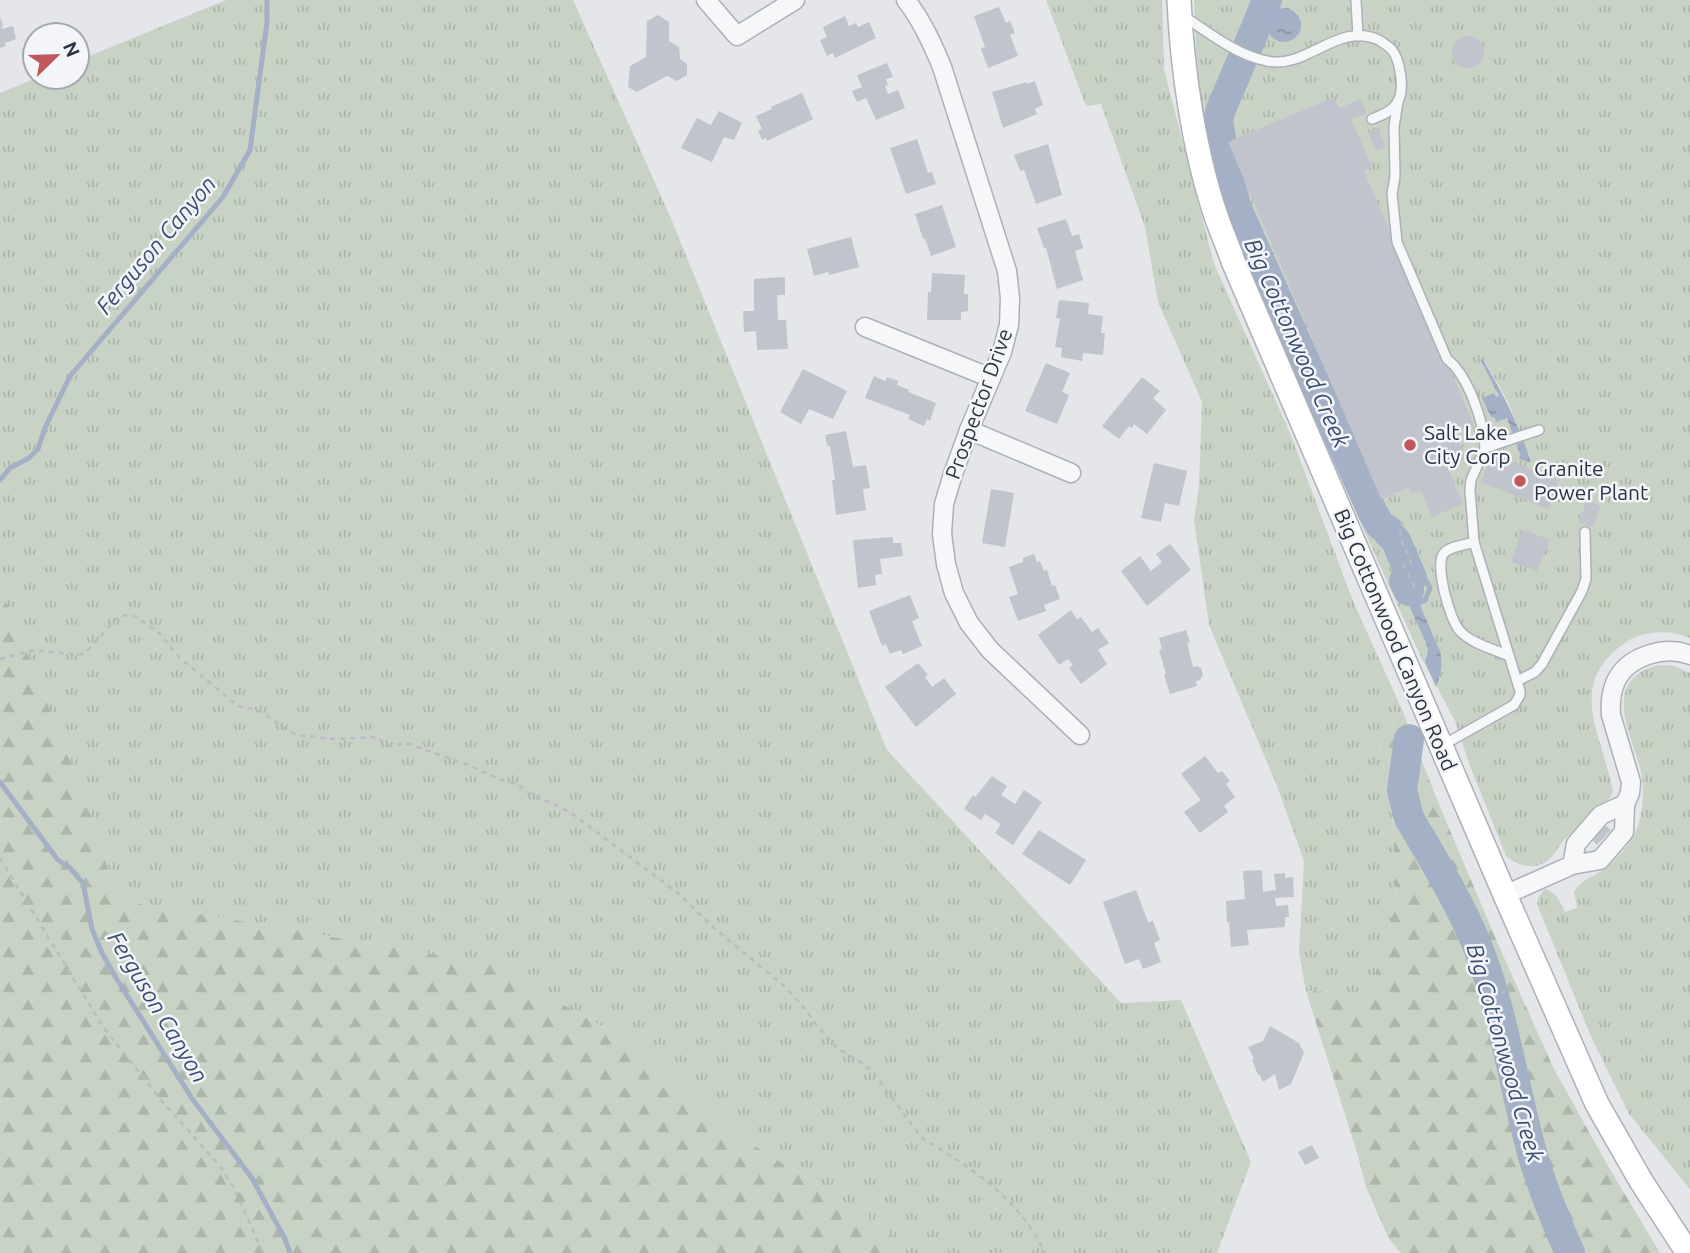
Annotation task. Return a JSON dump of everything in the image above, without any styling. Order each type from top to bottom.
[{"type":"main road","name":"Big Cottonwood Canyon Road","points":[[1179,7],[1183,57],[1197,143],[1216,214],[1239,274],[1597,1104],[1641,1181],[1688,1253]]},
{"type":"street","points":[[706,0],[737,36],[795,0]]},
{"type":"street","name":"Prospector Drive","points":[[906,0],[932,41],[943,67],[1007,271],[1010,298],[1009,325],[1002,352],[969,430],[944,504],[942,534],[946,564],[954,593],[969,623],[990,650],[1080,735]]},
{"type":"street","points":[[865,327],[991,378]]},
{"type":"street","points":[[969,430],[1072,473]]},
{"type":"street","points":[[1505,895],[1572,866],[1600,860],[1624,832],[1625,804],[1631,782],[1611,715],[1610,704],[1616,682],[1627,667],[1648,655],[1674,651],[1690,655]]},
{"type":"street","points":[[1572,866],[1576,844],[1601,815],[1625,804]]},
{"type":"lane","points":[[1356,0],[1358,36]]},
{"type":"lane","points":[[1179,7],[1231,47],[1259,59],[1276,63],[1290,61],[1337,39],[1358,36],[1378,40],[1391,49],[1398,64],[1402,82],[1394,142],[1395,176],[1392,194],[1396,242],[1447,359],[1459,371],[1481,421],[1485,448],[1471,480],[1470,490],[1475,542],[1520,695],[1514,705],[1441,746]]},
{"type":"lane","points":[[1372,119],[1387,113],[1398,101]]},
{"type":"lane","points":[[1485,448],[1539,430]]},
{"type":"lane","points":[[1517,681],[1535,672],[1542,664],[1585,584],[1585,532]]},
{"type":"lane","points":[[1475,542],[1446,551],[1441,556],[1440,565],[1452,619],[1470,639],[1509,656]]},
{"type":"path","points":[[1402,521],[1400,537],[1411,562],[1404,565],[1415,589]]},
{"type":"path","points":[[0,659],[35,650],[85,653],[115,620],[121,616],[136,617],[159,633],[180,659],[227,698],[238,706],[264,713],[290,733],[332,739],[376,737],[389,746],[403,743],[412,745],[517,784],[532,795],[574,815],[678,893],[713,927],[785,986],[837,1048],[872,1071],[925,1140],[982,1177],[1020,1212],[1045,1253]]},
{"type":"path","points":[[0,858],[103,1027],[162,1101],[193,1134],[234,1188],[263,1253]]},
{"type":"path","points":[[1482,999],[1505,992]]},
{"type":"green space","points":[[226,0],[573,0],[670,216],[887,750],[1121,1003],[1181,1000],[1251,1162],[1217,1253],[904,1253],[878,1223],[745,1140],[638,1046],[490,964],[117,900],[90,809],[0,586],[0,93],[21,84],[21,91],[91,91],[91,55]]},
{"type":"green space","points":[[1046,0],[1162,0],[1164,69],[1214,264],[1290,433],[1353,601],[1403,712],[1379,742],[1392,810],[1396,901],[1370,993],[1306,991],[1299,953],[1304,861],[1277,786],[1209,625],[1194,520],[1199,487],[1202,402],[1158,302],[1145,227],[1101,104],[1086,106]]},
{"type":"green space","points":[[1194,0],[1690,0],[1690,638],[1659,632],[1643,635],[1628,641],[1608,657],[1597,674],[1592,692],[1592,711],[1613,792],[1609,800],[1569,835],[1544,863],[1525,866],[1506,856],[1455,721],[1419,653],[1253,282],[1208,148],[1197,76]],"holes":[[[1281,8],[1293,10],[1298,16],[1296,37],[1287,42],[1276,39],[1271,14]],[[1481,360],[1485,361],[1509,404],[1524,442],[1519,459],[1507,418],[1494,416],[1496,398],[1499,396]],[[1411,557],[1410,567],[1420,588],[1414,591],[1440,651],[1437,686],[1425,662],[1428,650],[1426,643],[1396,578]]]},
{"type":"green space","points":[[0,586],[90,809],[117,900],[490,964],[638,1046],[745,1140],[878,1223],[904,1253],[0,1253]]},
{"type":"green space","points":[[1661,665],[1674,666],[1690,673],[1690,1189],[1629,1114],[1592,1039],[1537,904],[1545,889],[1555,895],[1565,912],[1577,908],[1574,892],[1577,887],[1613,862],[1635,834],[1642,809],[1643,782],[1625,718],[1626,690],[1633,679],[1646,669]]},
{"type":"green space","points":[[1403,712],[1498,944],[1554,1069],[1660,1253],[1401,1253],[1389,1239],[1366,1187],[1306,991],[1370,993],[1396,901],[1392,810],[1379,742]]},
{"type":"water","points":[[1284,8],[1296,13],[1301,25],[1296,37],[1284,42],[1272,37],[1267,25],[1272,13]]},
{"type":"water","points":[[1480,359],[1484,361],[1510,410],[1531,463],[1519,459],[1507,418],[1497,422],[1491,417],[1482,398],[1494,393],[1496,397],[1499,396]]},
{"type":"water","points":[[1411,557],[1415,565],[1411,567],[1420,588],[1414,591],[1440,651],[1441,669],[1436,687],[1425,662],[1428,650],[1426,643],[1392,565]]},
{"type":"building","points":[[999,7],[1006,23],[1010,21],[1015,33],[1010,35],[1018,56],[988,68],[981,49],[985,47],[974,16]]},
{"type":"building","points":[[658,15],[669,22],[669,41],[679,47],[680,59],[687,64],[687,75],[677,81],[667,76],[637,92],[628,87],[630,66],[646,57],[647,21]]},
{"type":"building","points":[[845,16],[849,26],[856,23],[858,27],[869,22],[876,38],[835,58],[833,53],[827,56],[820,40],[827,37],[823,27]]},
{"type":"building","points":[[0,17],[3,25],[1,29],[13,26],[16,39],[0,48]]},
{"type":"building","points":[[1468,36],[1480,40],[1484,52],[1480,64],[1468,68],[1456,64],[1452,52],[1456,40]]},
{"type":"building","points":[[887,63],[893,77],[886,79],[888,94],[898,90],[905,108],[876,120],[866,98],[857,102],[852,91],[862,87],[857,75]]},
{"type":"building","points":[[1035,81],[1043,105],[1035,109],[1037,114],[1003,128],[992,92]]},
{"type":"building","points":[[802,93],[813,119],[767,141],[766,138],[762,140],[758,131],[762,129],[756,116]]},
{"type":"building","points":[[1334,97],[1339,108],[1361,99],[1367,113],[1351,119],[1372,167],[1364,171],[1474,425],[1455,432],[1466,459],[1447,466],[1463,504],[1432,517],[1421,490],[1412,494],[1409,487],[1381,499],[1228,142]]},
{"type":"building","points":[[719,111],[742,123],[734,140],[724,137],[712,162],[681,148],[697,118],[711,125]]},
{"type":"building","points":[[1378,128],[1386,147],[1376,151],[1368,132]]},
{"type":"building","points":[[917,139],[928,173],[932,172],[936,184],[906,194],[890,148]]},
{"type":"building","points":[[1048,144],[1062,195],[1036,204],[1024,170],[1020,171],[1014,155]]},
{"type":"building","points":[[942,205],[956,247],[931,256],[915,214]]},
{"type":"building","points":[[1066,219],[1072,236],[1079,234],[1083,248],[1075,251],[1083,280],[1057,289],[1046,248],[1037,228]]},
{"type":"building","points":[[851,237],[859,267],[814,276],[807,249]]},
{"type":"building","points":[[932,273],[965,275],[964,294],[968,294],[968,311],[961,312],[961,320],[927,320]]},
{"type":"building","points":[[785,277],[785,295],[777,295],[778,320],[786,320],[788,349],[757,350],[756,331],[744,332],[743,311],[754,311],[754,279]]},
{"type":"building","points":[[1059,300],[1089,303],[1088,314],[1103,316],[1103,355],[1083,353],[1082,361],[1061,357],[1062,348],[1055,347],[1060,319],[1056,318]]},
{"type":"building","points":[[1046,363],[1070,373],[1062,392],[1069,395],[1057,424],[1025,411]]},
{"type":"building","points":[[803,369],[847,391],[833,419],[809,409],[801,424],[780,412]]},
{"type":"building","points":[[874,376],[885,381],[887,377],[898,381],[897,385],[909,390],[908,392],[936,403],[930,421],[927,419],[924,426],[908,419],[910,415],[865,398]]},
{"type":"building","points":[[1142,377],[1160,391],[1153,398],[1166,410],[1147,434],[1134,424],[1132,428],[1129,426],[1119,439],[1102,426]]},
{"type":"building","points":[[846,431],[853,467],[866,465],[870,488],[863,489],[866,510],[836,515],[832,480],[835,480],[830,446],[827,446],[825,435]]},
{"type":"building","name":"Granite Power Plant","points":[[1492,454],[1559,480],[1548,509],[1481,482]]},
{"type":"building","points":[[1154,463],[1187,471],[1179,506],[1165,503],[1161,522],[1141,518]]},
{"type":"building","points":[[991,489],[1014,493],[1005,547],[982,543]]},
{"type":"building","points":[[1587,500],[1601,506],[1593,527],[1579,522]]},
{"type":"building","points":[[1522,529],[1550,540],[1537,571],[1511,562]]},
{"type":"building","points":[[893,537],[893,543],[901,543],[903,556],[880,559],[882,574],[875,575],[876,585],[858,588],[853,540]]},
{"type":"building","points":[[1170,544],[1191,570],[1147,606],[1121,571],[1140,556],[1151,571],[1162,562],[1156,554]]},
{"type":"building","points":[[1034,554],[1044,571],[1047,570],[1060,599],[1044,605],[1046,611],[1018,621],[1009,597],[1018,594],[1009,567]]},
{"type":"building","points":[[910,595],[919,618],[912,621],[922,646],[903,654],[901,650],[890,654],[886,644],[882,646],[869,611]]},
{"type":"building","points":[[1071,610],[1077,620],[1081,617],[1092,632],[1098,628],[1109,643],[1098,650],[1107,664],[1081,684],[1069,668],[1073,665],[1068,659],[1059,665],[1038,635]]},
{"type":"building","points":[[1186,630],[1193,667],[1201,668],[1203,675],[1196,681],[1197,686],[1170,694],[1159,650],[1162,649],[1159,638]]},
{"type":"building","points":[[918,663],[928,675],[925,677],[932,687],[944,678],[956,694],[916,727],[885,687]]},
{"type":"building","points":[[1205,756],[1218,773],[1222,771],[1230,781],[1226,784],[1235,797],[1224,806],[1228,812],[1200,833],[1184,812],[1201,800],[1181,774]]},
{"type":"building","points":[[992,776],[1007,786],[1001,795],[1015,804],[1024,790],[1042,802],[1013,845],[995,833],[1001,824],[985,814],[981,820],[964,809],[973,795],[975,797]]},
{"type":"building","points":[[1602,823],[1611,830],[1597,845],[1589,837]]},
{"type":"building","points":[[1039,830],[1086,860],[1070,885],[1022,854]]},
{"type":"building","points":[[1262,870],[1263,892],[1276,890],[1274,874],[1285,873],[1285,878],[1293,877],[1294,897],[1275,898],[1276,906],[1288,905],[1289,917],[1285,917],[1285,927],[1247,930],[1249,945],[1231,947],[1226,901],[1245,899],[1243,871]]},
{"type":"building","points":[[1136,890],[1148,922],[1153,921],[1160,940],[1154,943],[1161,962],[1143,969],[1139,959],[1125,964],[1103,902]]},
{"type":"building","points":[[1270,1026],[1299,1043],[1304,1053],[1291,1084],[1279,1090],[1275,1074],[1263,1082],[1248,1047],[1263,1041]]},
{"type":"building","points":[[1312,1145],[1319,1158],[1305,1165],[1298,1152]]},
{"type":"waterway","name":"Ferguson Canyon","points":[[0,480],[10,468],[29,458],[38,449],[70,376],[223,197],[250,150],[267,22],[267,0]]},
{"type":"waterway","name":"Big Cottonwood Creek","points":[[1267,0],[1218,120],[1225,164],[1237,209],[1373,513],[1380,525],[1388,530],[1396,541],[1412,578],[1404,581],[1409,591]]},
{"type":"waterway","points":[[1373,513],[1398,569]]},
{"type":"waterway","points":[[1395,540],[1414,555],[1422,573],[1412,578]]},
{"type":"waterway","points":[[1415,605],[1425,600],[1430,588],[1422,573]]},
{"type":"waterway","name":"Big Cottonwood Creek","points":[[1409,739],[1402,790],[1409,818],[1454,896],[1487,972],[1535,1163],[1570,1253]]},
{"type":"waterway","name":"Ferguson Canyon","points":[[0,782],[58,860],[71,869],[83,883],[92,929],[116,978],[193,1100],[252,1178],[290,1253]]},
{"type":"place","name":"Salt Lake City Corp","points":[[1410,445]]},
{"type":"place","name":"Granite Power Plant","points":[[1520,481]]}]
